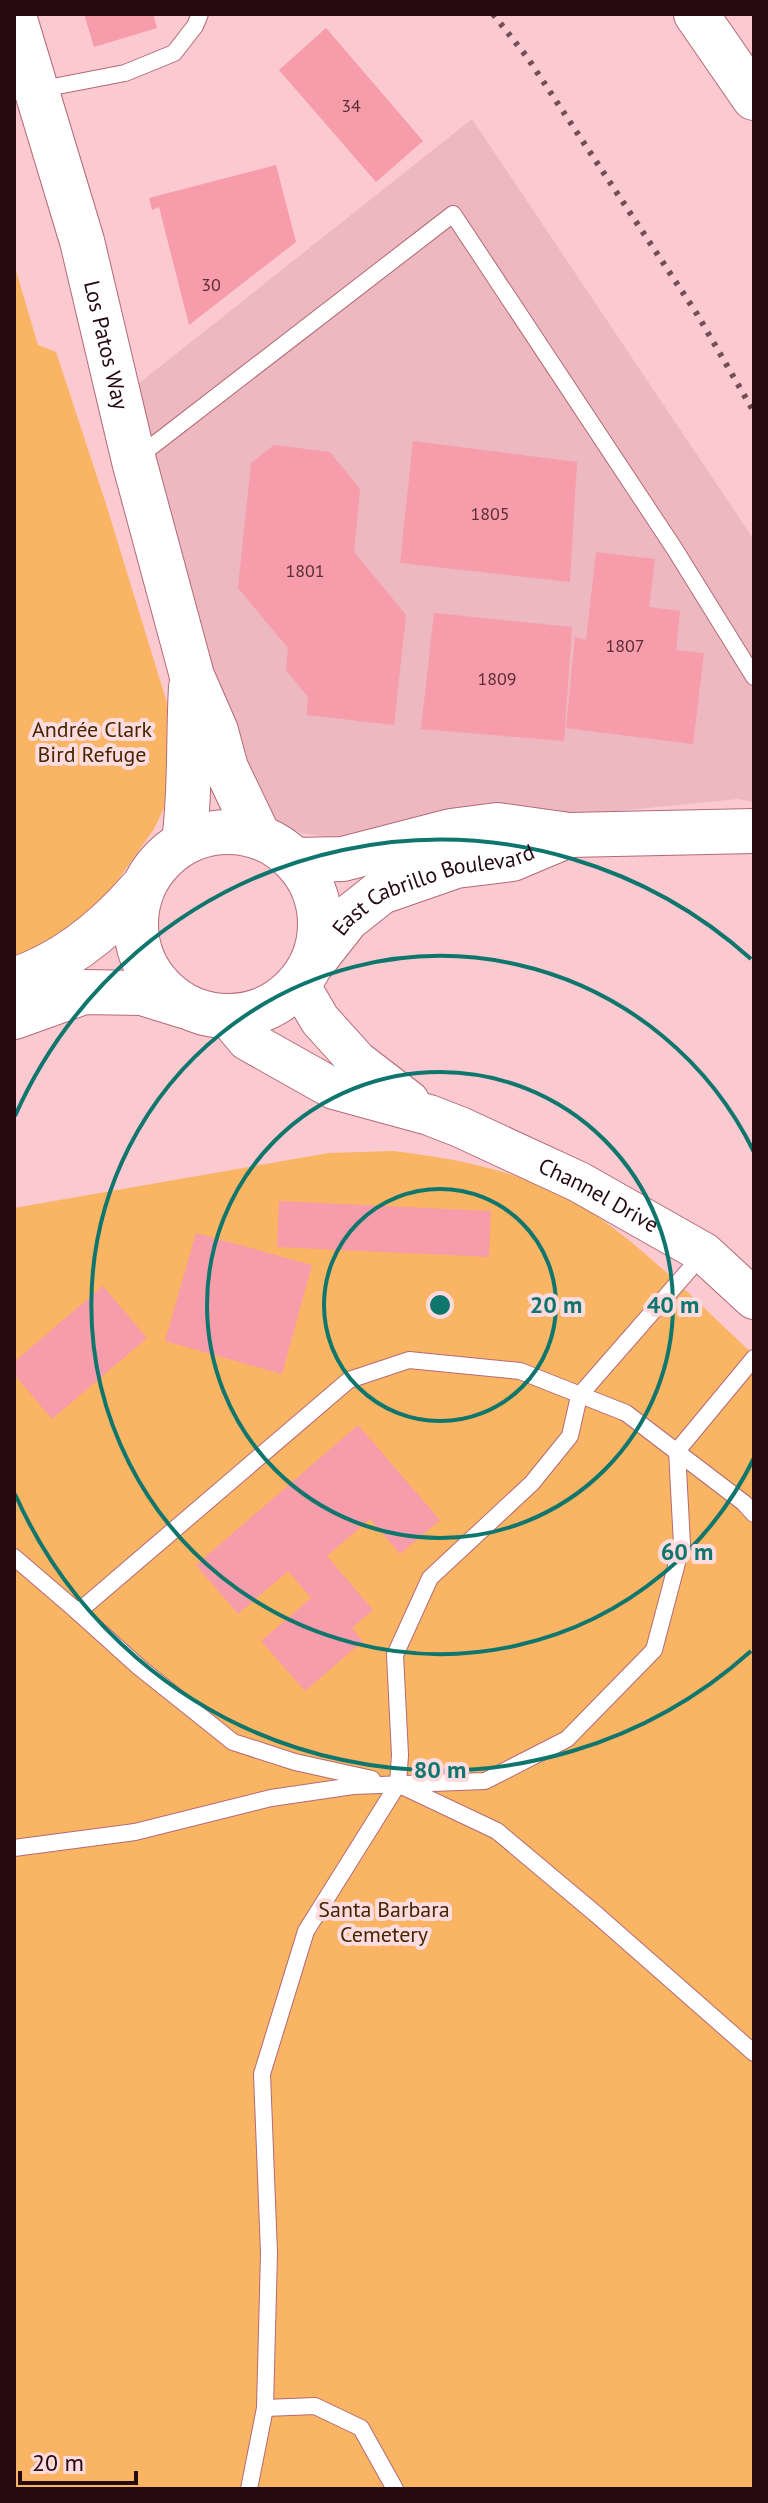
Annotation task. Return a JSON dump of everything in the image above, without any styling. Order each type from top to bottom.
[{"type":"main road","points":[[696,14],[754,98]]},
{"type":"main road","name":"Los Patos Way","points":[[14,16],[82,241],[134,461],[192,676],[216,731],[226,768],[259,837]]},
{"type":"main road","name":"Los Patos Way","points":[[184,842],[189,806],[188,733],[192,676]]},
{"type":"main road","name":"East Cabrillo Boulevard","points":[[295,860],[343,859],[451,831],[497,825],[569,835],[754,831]]},
{"type":"main road","points":[[14,980],[70,954],[110,923],[169,852],[184,842],[215,832],[241,832],[282,849],[308,878],[316,898],[320,942],[305,974],[278,1002],[254,1013],[228,1017],[206,1015],[142,993],[84,992],[14,1017]]},
{"type":"main road","name":"East Cabrillo Boulevard","points":[[305,974],[347,919],[381,892],[456,866],[512,859],[569,835]]},
{"type":"main road","points":[[140,890],[135,917],[137,944],[147,970],[164,991],[187,1007]]},
{"type":"street","name":"Channel Drive","points":[[305,974],[320,1020],[357,1061],[429,1115]]},
{"type":"street","name":"Channel Drive","points":[[228,1017],[247,1040],[334,1089],[429,1115],[579,1182],[704,1253],[754,1299]]},
{"type":"lane","points":[[37,90],[125,73],[174,53],[195,26],[200,14]]},
{"type":"lane","points":[[134,461],[453,214],[674,548],[754,677]]},
{"type":"lane","points":[[249,2489],[265,2408],[269,2253],[262,2074],[306,1931],[398,1784],[400,1755],[395,1655],[430,1578],[532,1483],[570,1436],[579,1396],[704,1253]]},
{"type":"lane","points":[[14,1848],[135,1832],[271,1798],[353,1786],[485,1781],[567,1739],[654,1650],[682,1544],[677,1451],[754,1358]]},
{"type":"lane","points":[[78,1612],[349,1380],[409,1360],[520,1371],[626,1413],[744,1503],[754,1514]]},
{"type":"lane","points":[[14,1557],[139,1667],[233,1742],[295,1762],[398,1784],[497,1831],[754,2053]]},
{"type":"lane","points":[[265,2408],[315,2406],[361,2428],[395,2489]]},
{"type":"shaded area","points":[[472,119],[754,540],[754,802],[738,799],[340,839],[285,830],[243,793],[221,741],[210,655],[133,388]]},
{"type":"green space","name":"Andrée Clark Bird Refuge","points":[[14,264],[38,345],[56,352],[171,716],[172,791],[154,829],[103,901],[75,930],[14,961]]},
{"type":"green space","name":"Santa Barbara Cemetery","points":[[393,1151],[481,1166],[524,1179],[565,1197],[640,1249],[754,1355],[754,2489],[14,2489],[14,1208],[329,1153]]},
{"type":"building","points":[[84,14],[153,14],[157,28],[94,47]]},
{"type":"building","points":[[326,28],[423,141],[376,182],[279,70]]},
{"type":"building","points":[[276,165],[296,242],[189,325],[159,207],[152,210],[149,198]]},
{"type":"building","points":[[413,441],[577,462],[570,582],[400,563]]},
{"type":"building","points":[[274,445],[330,452],[360,489],[354,552],[406,615],[394,725],[307,715],[308,697],[286,670],[288,648],[238,588],[251,463]]},
{"type":"building","points":[[596,552],[655,559],[649,607],[680,611],[676,650],[704,653],[693,744],[566,728],[575,637],[586,640]]},
{"type":"building","points":[[434,613],[572,627],[564,741],[421,729]]},
{"type":"building","points":[[279,1201],[491,1211],[489,1257],[277,1247]]},
{"type":"building","points":[[196,1233],[312,1265],[282,1374],[165,1341]]},
{"type":"building","points":[[103,1286],[147,1338],[52,1419],[14,1374],[14,1362]]},
{"type":"building","points":[[358,1425],[440,1520],[400,1554],[370,1519],[327,1556],[373,1610],[352,1628],[363,1641],[305,1691],[261,1641],[311,1598],[288,1571],[238,1614],[196,1565]]},
{"type":"railway","points":[[493,14],[527,57],[697,314],[754,412]]}]
